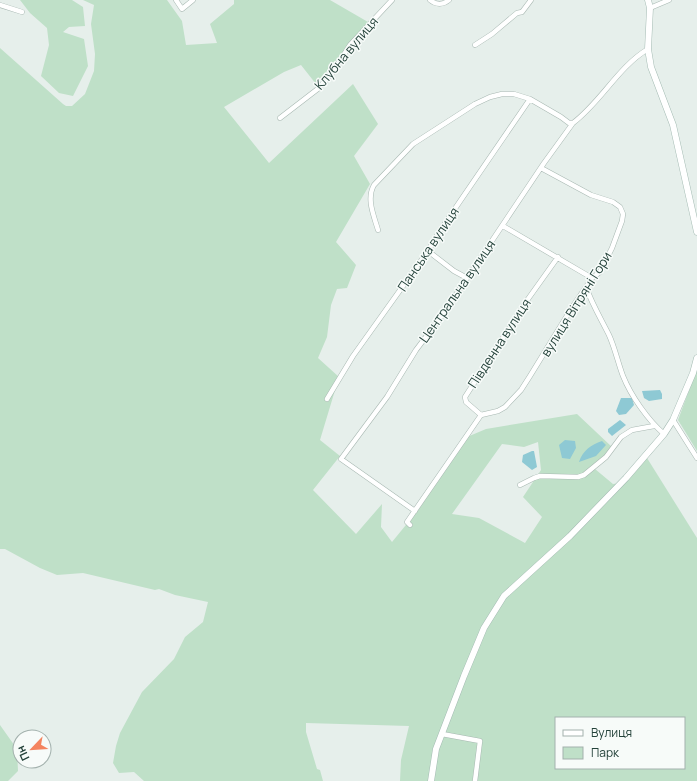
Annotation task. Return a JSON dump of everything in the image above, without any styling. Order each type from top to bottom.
[{"type":"street","points":[[176,0],[182,9],[193,0]]},
{"type":"street","name":"Клубна вулиця","points":[[280,118],[319,88],[333,72],[350,44],[392,0]]},
{"type":"street","points":[[430,0],[438,4],[443,4],[449,0]]},
{"type":"street","points":[[475,45],[492,34],[517,13],[522,12],[531,0]]},
{"type":"street","points":[[648,0],[650,8],[648,48],[651,67],[673,125],[697,232]]},
{"type":"street","points":[[650,8],[669,0]]},
{"type":"street","points":[[0,5],[22,12]]},
{"type":"street","name":"Центральна вулиця","points":[[415,511],[341,459],[386,397],[416,350],[441,317],[541,168],[573,124],[636,56],[648,48]]},
{"type":"street","points":[[378,230],[372,207],[370,191],[374,185],[413,144],[475,104],[490,96],[514,94],[530,98],[561,116],[569,123],[573,124]]},
{"type":"street","name":"Панська вулиця","points":[[327,400],[353,356],[428,252],[441,229],[530,98]]},
{"type":"street","name":"вулиця Вітряні Гори","points":[[481,415],[498,411],[505,407],[516,396],[573,306],[592,278],[600,272],[622,221],[623,214],[620,207],[613,202],[591,195],[541,168]]},
{"type":"street","points":[[503,226],[592,278]]},
{"type":"street","points":[[428,252],[454,271],[467,278]]},
{"type":"street","name":"Південна вулиця","points":[[481,415],[466,402],[465,398],[528,299],[558,257]]},
{"type":"street","points":[[586,287],[608,335],[623,376],[631,392],[654,426],[664,434]]},
{"type":"street","points":[[431,781],[436,749],[484,628],[504,596],[570,536],[626,478],[664,434],[673,420],[693,373],[697,358]]},
{"type":"street","points":[[410,525],[406,522],[481,415]]},
{"type":"street","points":[[673,420],[697,458]]},
{"type":"street","points":[[520,485],[540,476],[584,476],[606,457],[621,437],[632,430],[654,426]]},
{"type":"street","points":[[442,734],[480,741],[475,781]]},
{"type":"green space","points":[[20,0],[72,0],[83,7],[85,26],[69,27],[63,32],[84,39],[88,66],[73,96],[59,93],[41,76],[49,45],[47,28],[30,13]]},
{"type":"green space","points":[[83,0],[167,0],[182,21],[186,45],[217,43],[210,24],[234,4],[234,0],[330,0],[368,22],[316,84],[301,65],[284,72],[224,107],[269,163],[353,84],[378,124],[354,156],[370,184],[336,242],[356,265],[347,288],[337,289],[331,305],[327,337],[318,358],[339,377],[320,440],[340,456],[313,490],[356,534],[382,504],[381,527],[392,542],[419,509],[467,437],[486,429],[577,414],[612,447],[595,469],[613,484],[621,483],[647,458],[697,538],[697,781],[400,781],[401,760],[409,726],[306,723],[306,732],[317,769],[320,770],[323,781],[144,781],[134,772],[119,773],[113,763],[120,733],[142,692],[174,659],[185,637],[203,622],[208,602],[175,595],[159,589],[155,590],[83,573],[57,575],[40,568],[5,549],[0,549],[0,48],[63,104],[66,106],[72,106],[85,94],[94,71],[95,54],[91,24],[94,5]],"holes":[[[538,442],[541,470],[523,497],[542,517],[525,543],[479,518],[452,514],[502,444],[524,447]]]},
{"type":"green space","points":[[697,369],[697,451],[678,420]]},
{"type":"green space","points":[[0,725],[12,742],[12,769],[18,769],[18,771],[8,781],[0,781]]},
{"type":"water","points":[[660,390],[662,399],[649,401],[644,398],[642,391]]},
{"type":"water","points":[[621,398],[632,398],[634,405],[626,414],[619,415],[616,411]]},
{"type":"water","points":[[620,420],[626,425],[612,436],[608,432],[608,429]]},
{"type":"water","points":[[565,440],[575,441],[576,448],[570,459],[562,458],[559,445]]},
{"type":"water","points":[[602,441],[606,445],[596,456],[579,462],[588,448]]},
{"type":"water","points":[[534,451],[537,467],[532,470],[522,462],[523,455]]}]
